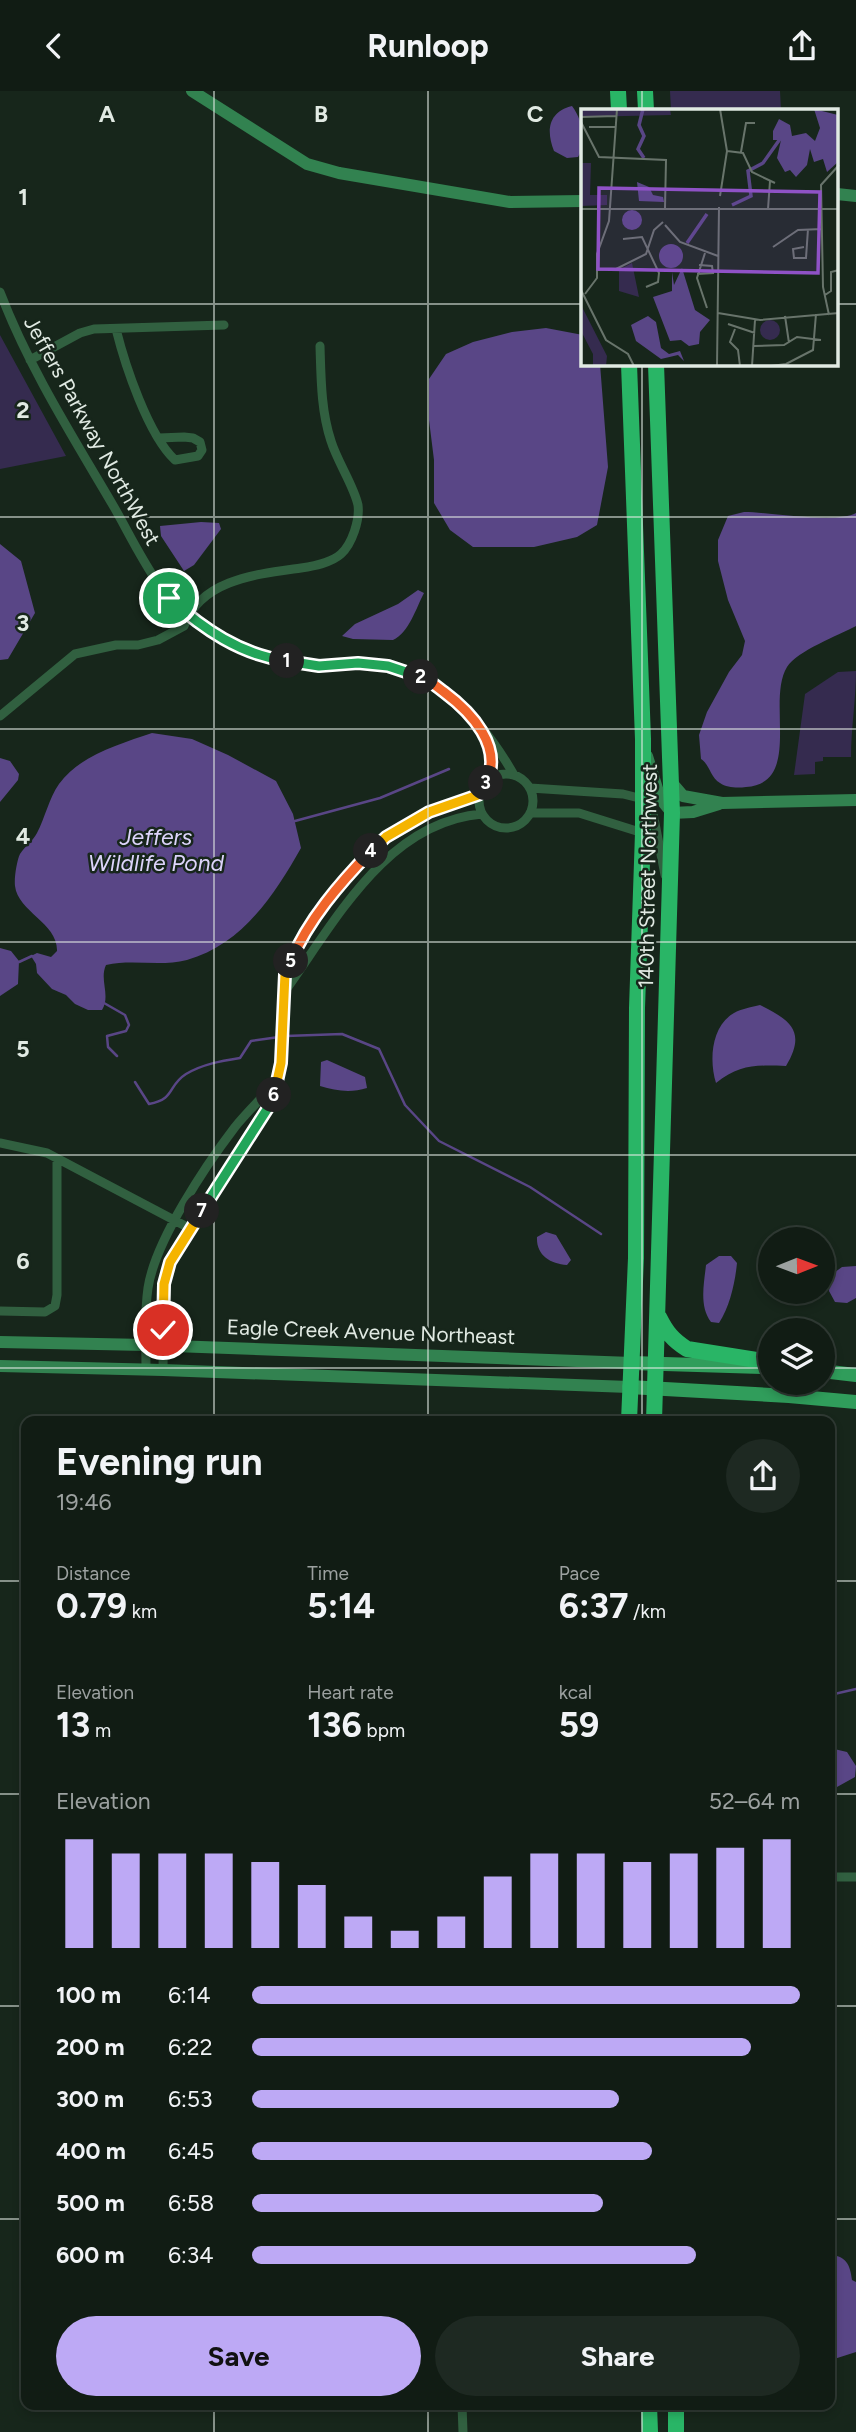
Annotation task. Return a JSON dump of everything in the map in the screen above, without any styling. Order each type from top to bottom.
[{"type":"highway","points":[[618,91],[619,109]]},
{"type":"highway","points":[[645,91],[646,109]]},
{"type":"highway","name":"140th Street Northwest","points":[[629,366],[643,739],[643,833],[637,1008],[636,1258],[629,1416]]},
{"type":"highway","name":"140th Street Northwest","points":[[654,1416],[672,813],[656,366]]},
{"type":"highway","points":[[658,1315],[674,1342],[687,1349],[758,1363]]},
{"type":"highway","points":[[649,2410],[650,2432]]},
{"type":"highway","points":[[676,2410],[676,2432]]},
{"type":"main road","points":[[192,91],[307,164],[510,202],[581,201]]},
{"type":"main road","points":[[838,194],[856,196]]},
{"type":"main road","points":[[643,739],[660,798],[672,813],[693,812],[722,803]]},
{"type":"main road","points":[[671,782],[683,796],[722,803],[856,800]]},
{"type":"main road","name":"Eagle Creek Avenue Northeast","points":[[0,1342],[162,1345],[657,1364],[758,1365]]},
{"type":"main road","points":[[0,1366],[629,1387],[856,1402]]},
{"type":"main road","points":[[835,1373],[856,1375]]},
{"type":"street","name":"Jeffers Parkway NorthWest","points":[[0,292],[30,360],[143,560],[169,598],[187,615],[200,626],[263,658],[319,666],[358,663],[388,666],[427,679],[464,707],[514,775]]},
{"type":"street","points":[[30,360],[80,333],[94,330],[224,325]]},
{"type":"street","points":[[116,329],[137,392],[159,438]]},
{"type":"street","points":[[0,716],[75,654],[94,648],[138,645],[158,640],[184,626],[187,615],[209,593],[230,581],[319,565],[341,555],[352,538],[358,519],[358,505],[330,440],[323,402],[320,346]]},
{"type":"street","name":"Jeffers Parkway NorthWest","points":[[485,735],[491,761],[487,781]]},
{"type":"street","points":[[163,1370],[164,1284],[170,1262],[273,1100],[281,1063],[285,974],[295,951],[322,907],[354,868],[386,837],[429,812],[478,795],[487,781],[504,773],[523,780],[530,788],[533,805],[530,813],[519,825],[510,828],[494,826],[482,814],[478,795]]},
{"type":"street","points":[[530,788],[623,794],[643,799],[653,813],[670,892]]},
{"type":"street","points":[[530,813],[579,813],[643,833]]},
{"type":"street","points":[[285,991],[368,876],[397,850],[439,824],[465,815],[482,814]]},
{"type":"street","points":[[146,1369],[148,1288],[154,1265],[175,1221],[235,1127],[275,1083]]},
{"type":"street","points":[[0,1143],[47,1153],[191,1229]]},
{"type":"street","points":[[0,1311],[45,1312],[55,1306],[57,1159]]},
{"type":"street","points":[[835,1877],[856,1877]]},
{"type":"street","points":[[462,2410],[463,2432]]},
{"type":"shaded area","points":[[670,91],[780,91],[781,109],[671,109]]},
{"type":"shaded area","points":[[0,335],[66,456],[0,469]]},
{"type":"shaded area","points":[[856,671],[851,757],[823,757],[823,761],[815,762],[815,774],[794,775],[805,694],[838,672]]},
{"type":"water","points":[[572,106],[579,117],[581,151],[578,157],[567,158],[554,151],[550,136],[551,123],[564,109]]},
{"type":"water","points":[[546,328],[581,335],[581,366],[600,366],[608,467],[597,525],[577,537],[534,547],[473,547],[450,530],[434,503],[429,379],[446,354],[473,342],[512,332]]},
{"type":"water","points":[[744,512],[819,518],[856,513],[856,626],[809,649],[787,667],[782,682],[780,738],[774,771],[763,782],[746,787],[729,787],[714,778],[701,759],[699,735],[707,712],[729,672],[742,655],[745,641],[728,600],[718,561],[718,540],[728,516]]},
{"type":"water","points":[[219,523],[221,529],[194,565],[184,571],[161,536],[160,526]]},
{"type":"water","points":[[0,544],[21,561],[35,613],[8,659],[0,660]]},
{"type":"water","points":[[418,590],[424,593],[412,619],[399,637],[393,640],[353,639],[342,636],[355,624],[398,604]]},
{"type":"water","name":"Jeffers Wildlife Pond","points":[[152,733],[192,739],[276,781],[293,814],[301,848],[268,900],[255,916],[224,943],[207,953],[177,962],[106,965],[102,1010],[88,1010],[52,989],[37,973],[31,956],[37,953],[51,957],[57,951],[56,941],[18,895],[15,874],[18,860],[37,833],[59,784],[68,774],[101,752]]},
{"type":"water","points":[[0,758],[10,761],[19,774],[18,780],[0,802]]},
{"type":"water","points":[[0,948],[11,951],[19,961],[18,984],[0,996]]},
{"type":"water","points":[[760,1005],[787,1022],[795,1035],[795,1044],[786,1066],[749,1067],[733,1072],[716,1083],[713,1055],[716,1035],[721,1026],[734,1013]]},
{"type":"water","points":[[327,1060],[365,1077],[367,1088],[344,1091],[320,1086],[321,1062]]},
{"type":"water","points":[[546,1232],[556,1235],[571,1260],[567,1265],[555,1263],[542,1254],[537,1237]]},
{"type":"water","points":[[719,1256],[731,1256],[737,1263],[731,1294],[719,1323],[711,1322],[707,1316],[703,1295],[706,1265]]},
{"type":"water","points":[[856,1266],[856,1298],[847,1303],[835,1302],[835,1272],[842,1267]]},
{"type":"water","points":[[835,1749],[847,1752],[856,1766],[855,1777],[837,1787]]},
{"type":"water","points":[[835,2256],[846,2262],[852,2280],[856,2282],[856,2352],[835,2359]]},
{"type":"waterway","points":[[295,821],[380,798],[449,769]]},
{"type":"waterway","points":[[19,962],[32,956]]},
{"type":"waterway","points":[[104,1003],[125,1015],[129,1025],[126,1031],[107,1036],[108,1047],[117,1056]]},
{"type":"waterway","points":[[286,1036],[342,1034],[379,1049],[405,1105],[439,1141],[530,1187],[601,1234]]},
{"type":"waterway","points":[[135,1082],[149,1104],[158,1102],[164,1099],[186,1074],[212,1063],[240,1058],[251,1041],[279,1037]]},
{"type":"waterway","points":[[835,1694],[856,1689]]},
{"type":"route","points":[[163,1330],[164,1284],[170,1262],[273,1100],[281,1063],[285,974],[295,951],[322,907],[354,868],[386,837],[429,812],[478,795],[487,781],[491,761],[485,735],[464,707],[427,679],[388,666],[358,663],[319,666],[263,658],[200,626],[169,598]]}]
